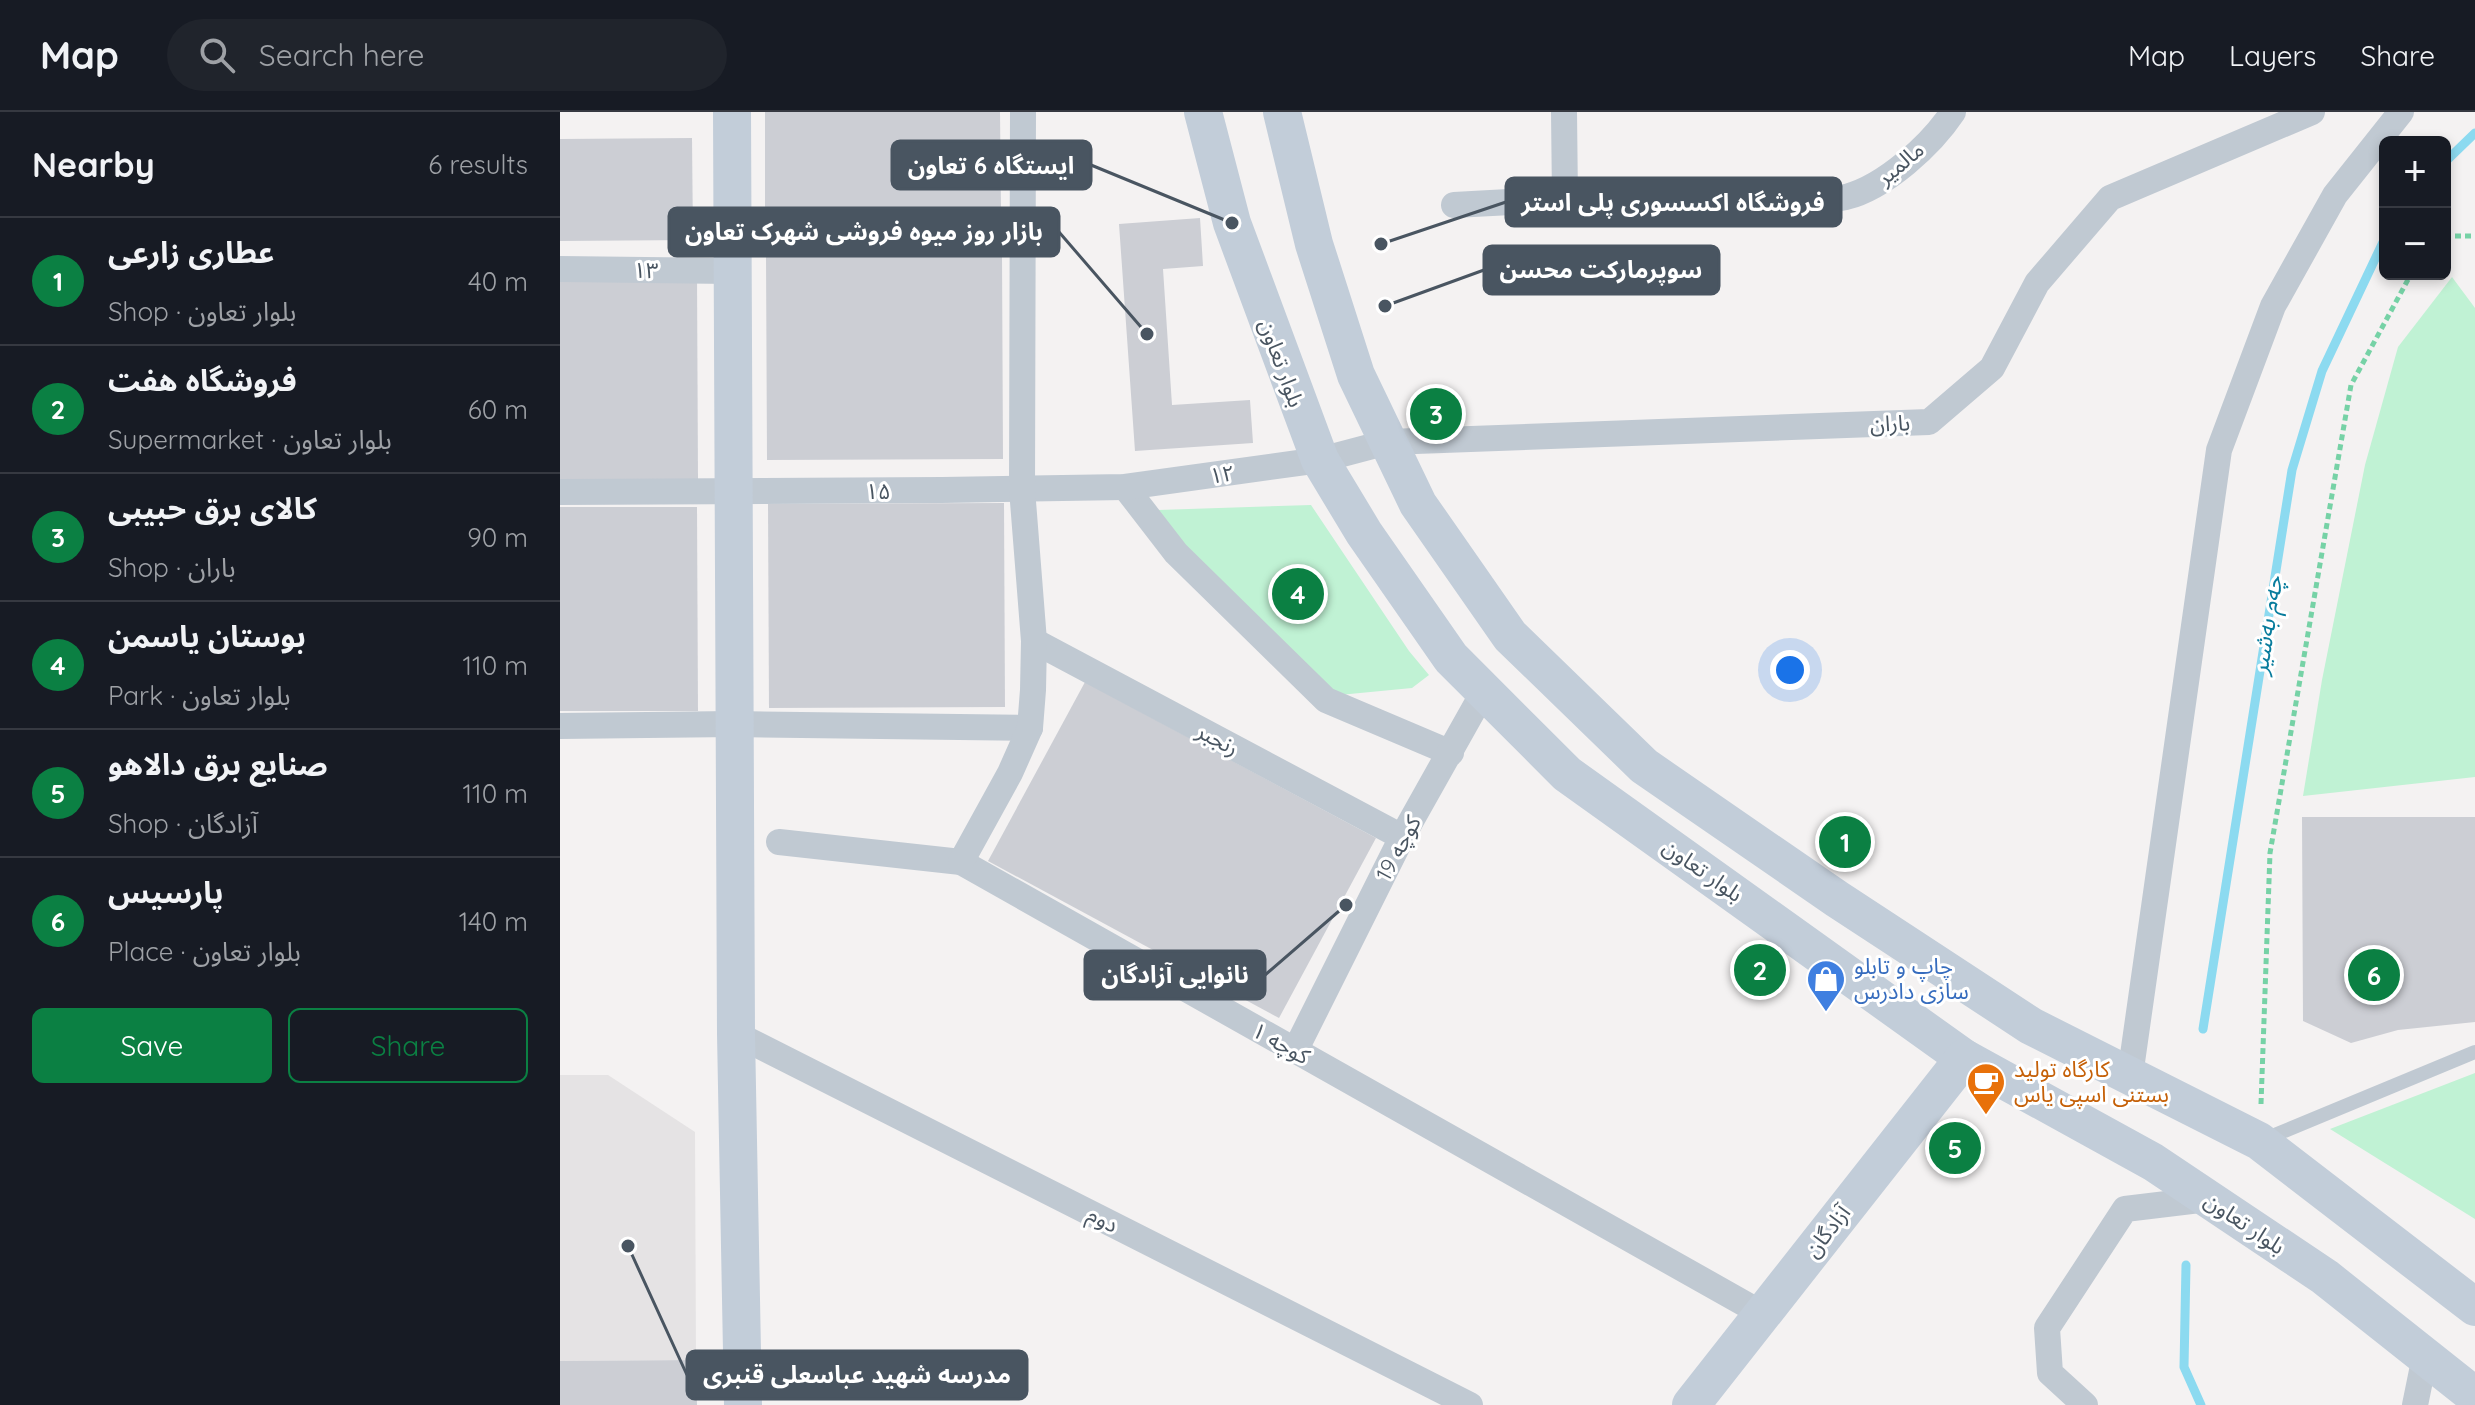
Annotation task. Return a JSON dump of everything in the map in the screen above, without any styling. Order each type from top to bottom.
[{"type":"main road","points":[[732,112],[736,1034],[743,1405]]},
{"type":"main road","name":"بلوار تعاون","points":[[1203,112],[1232,223],[1320,460],[1364,533],[1451,658],[1567,774],[1964,1058],[2153,1162],[2325,1277],[2475,1396]]},
{"type":"main road","points":[[1282,112],[1314,244],[1352,361],[1418,504],[1510,636],[1644,766],[1837,899],[2031,1026],[2259,1141],[2458,1276],[2475,1307]]},
{"type":"main road","name":"آزادگان","points":[[1691,1405],[1964,1058]]},
{"type":"street","points":[[961,862],[1010,773],[1030,728],[1034,641],[1022,489],[1023,112]]},
{"type":"street","points":[[1564,112],[1565,199]]},
{"type":"street","name":"مالمیر","points":[[1454,205],[1565,199],[1815,201],[1848,197],[1882,182],[1918,151],[1953,112]]},
{"type":"street","name":"باران","points":[[1320,460],[1388,442],[1929,422],[1992,368],[2037,283],[2110,198],[2312,112]]},
{"type":"street","points":[[2130,1076],[2219,450],[2273,306],[2335,195],[2401,112]]},
{"type":"street","points":[[731,228],[1023,221]]},
{"type":"street","name":"۱۳","points":[[560,269],[731,271]]},
{"type":"street","name":"۱۲","points":[[1022,489],[1125,487],[1320,460]]},
{"type":"street","points":[[1125,487],[1176,553],[1326,700],[1451,753]]},
{"type":"street","name":"۱۵","points":[[560,492],[1022,489]]},
{"type":"street","name":"رنجبر","points":[[1034,641],[1402,837]]},
{"type":"street","name":"کوچه 19","points":[[1295,1051],[1402,837],[1484,691]]},
{"type":"street","points":[[560,726],[734,724],[1030,728]]},
{"type":"street","name":"کوچه ۱","points":[[779,842],[961,862],[1761,1313]]},
{"type":"street","name":"دوم","points":[[736,1034],[1470,1405]]},
{"type":"street","points":[[2085,1405],[2050,1373],[2047,1328],[2125,1209],[2208,1199]]},
{"type":"street","points":[[2415,1405],[2425,1356]]},
{"type":"lane","points":[[2259,1141],[2475,1052]]},
{"type":"path","points":[[2451,236],[2475,236]]},
{"type":"path","points":[[2259,1141],[2270,853],[2348,400],[2351,385],[2408,280]]},
{"type":"shaded area","points":[[560,1075],[608,1075],[695,1132],[696,1360],[560,1361]]},
{"type":"green space","points":[[2451,278],[2475,308],[2475,777],[2303,796],[2322,680],[2365,465],[2398,347]]},
{"type":"green space","points":[[1311,505],[1409,651],[1429,675],[1412,688],[1329,696],[1183,554],[1158,510]]},
{"type":"green space","points":[[2475,1073],[2475,1219],[2330,1129]]},
{"type":"building","points":[[765,112],[1000,112],[1001,213],[765,214]]},
{"type":"building","points":[[692,138],[693,240],[560,241],[560,139]]},
{"type":"building","points":[[1200,218],[1203,266],[1163,269],[1172,405],[1250,400],[1253,443],[1135,451],[1119,224]]},
{"type":"building","points":[[860,245],[908,245],[907,256],[1002,255],[1003,459],[767,460],[766,256],[860,256]]},
{"type":"building","points":[[697,276],[698,480],[560,481],[560,277]]},
{"type":"building","points":[[1004,503],[1005,707],[769,708],[768,504]]},
{"type":"building","points":[[560,507],[697,507],[698,711],[560,711]]},
{"type":"building","points":[[1085,682],[1376,838],[1279,1018],[988,861]]},
{"type":"building","points":[[2302,817],[2475,817],[2475,1022],[2398,1030],[2351,1043],[2303,1021]]},
{"type":"building","points":[[696,1360],[697,1405],[560,1405],[560,1361]]},
{"type":"waterway","name":"چەم بەشیر","points":[[2451,156],[2475,133]]},
{"type":"waterway","name":"چەم بەشیر","points":[[2203,1029],[2292,470],[2322,371],[2379,251]]},
{"type":"waterway","name":"چەم بەشیر","points":[[2186,1265],[2184,1367],[2201,1405]]},
{"type":"place","name":"ایستگاه 6 تعاون","points":[[1232,223]]},
{"type":"place","name":"فروشگاه اکسسوری پلی استر","points":[[1381,244]]},
{"type":"place","name":"سوپرمارکت محسن","points":[[1385,306]]},
{"type":"place","name":"بازار روز میوه فروشی شهرک تعاون","points":[[1147,334]]},
{"type":"place","name":"کالای برق حبیبی","points":[[1436,414]]},
{"type":"place","name":"بوستان یاسمن","points":[[1298,594]]},
{"type":"place","name":"عطاری زارعی","points":[[1845,842]]},
{"type":"place","name":"نانوایی آزادگان","points":[[1346,905]]},
{"type":"place","name":"فروشگاه هفت","points":[[1760,970]]},
{"type":"place","name":"پارسیس","points":[[2374,975]]},
{"type":"place","name":"چاپ و تابلو سازی دادرس","points":[[1826,1013]]},
{"type":"place","name":"کارگاه تولید بستنی اسپی یاس","points":[[1986,1116]]},
{"type":"place","name":"صنایع برق دالاهو","points":[[1955,1148]]},
{"type":"place","name":"مدرسه شهید عباسعلی قنبری","points":[[628,1246]]}]
